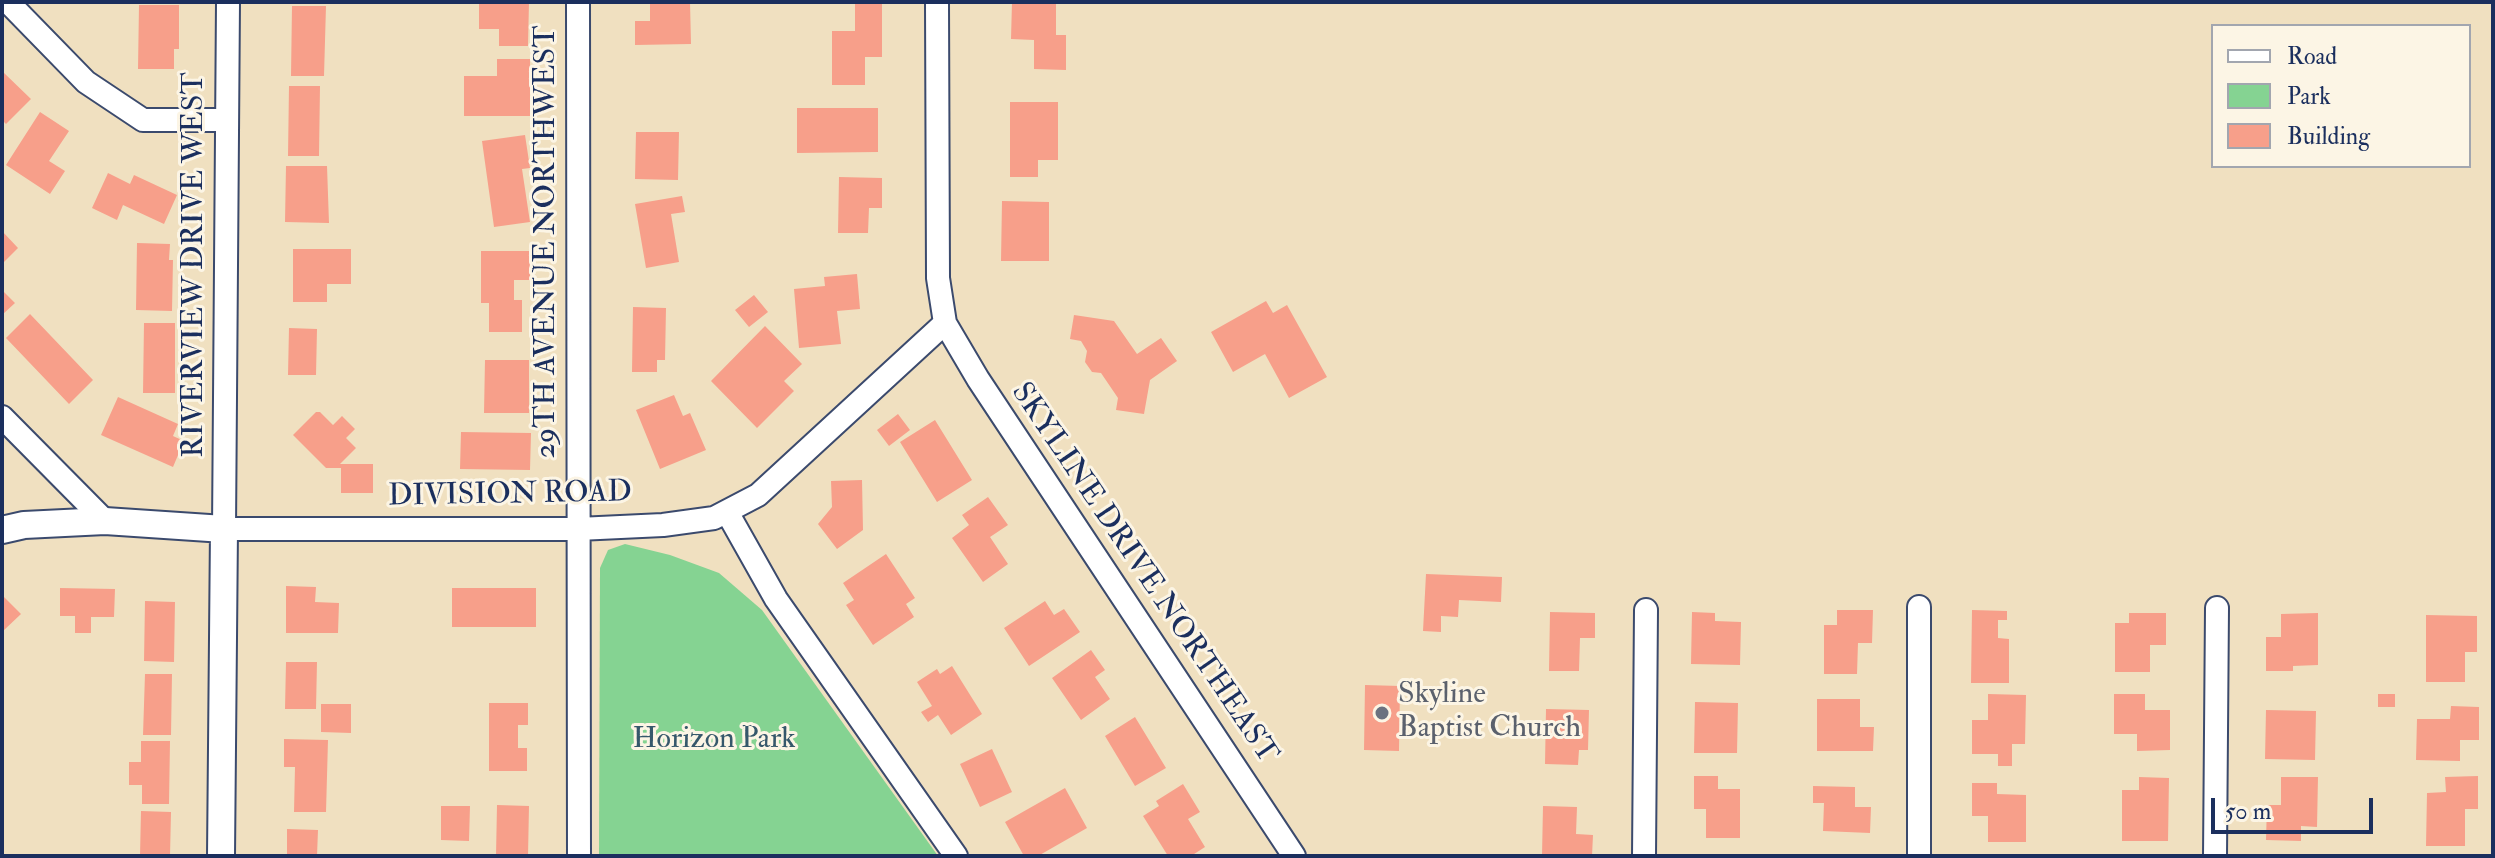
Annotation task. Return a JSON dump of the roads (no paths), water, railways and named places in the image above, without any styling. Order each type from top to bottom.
[{"type":"street","points":[[8,2],[86,82],[143,120],[227,120]]},
{"type":"street","name":"RIVERVIEW DRIVE WEST","points":[[224,529],[228,2]]},
{"type":"street","name":"29TH AVENUE NORTHWEST","points":[[578,2],[579,856]]},
{"type":"street","points":[[937,2],[938,278],[945,323]]},
{"type":"street","name":"DIVISION ROAD","points":[[2,530],[24,525],[105,521],[224,529],[578,529],[663,525],[714,518],[758,495],[945,323]]},
{"type":"street","name":"SKYLINE DRIVE NORTHEAST","points":[[945,323],[978,379],[1294,856]]},
{"type":"street","points":[[2,417],[105,521]]},
{"type":"street","points":[[727,512],[776,599],[956,856]]},
{"type":"street","points":[[221,856],[224,529]]},
{"type":"street","points":[[1919,607],[1919,856]]},
{"type":"street","points":[[2215,856],[2217,608]]},
{"type":"street","points":[[1644,856],[1646,610]]},
{"type":"place","name":"Skyline Baptist Church","points":[[1382,713]]},
{"type":"park label","name":"Horizon Park","points":[[714,741]]}]
